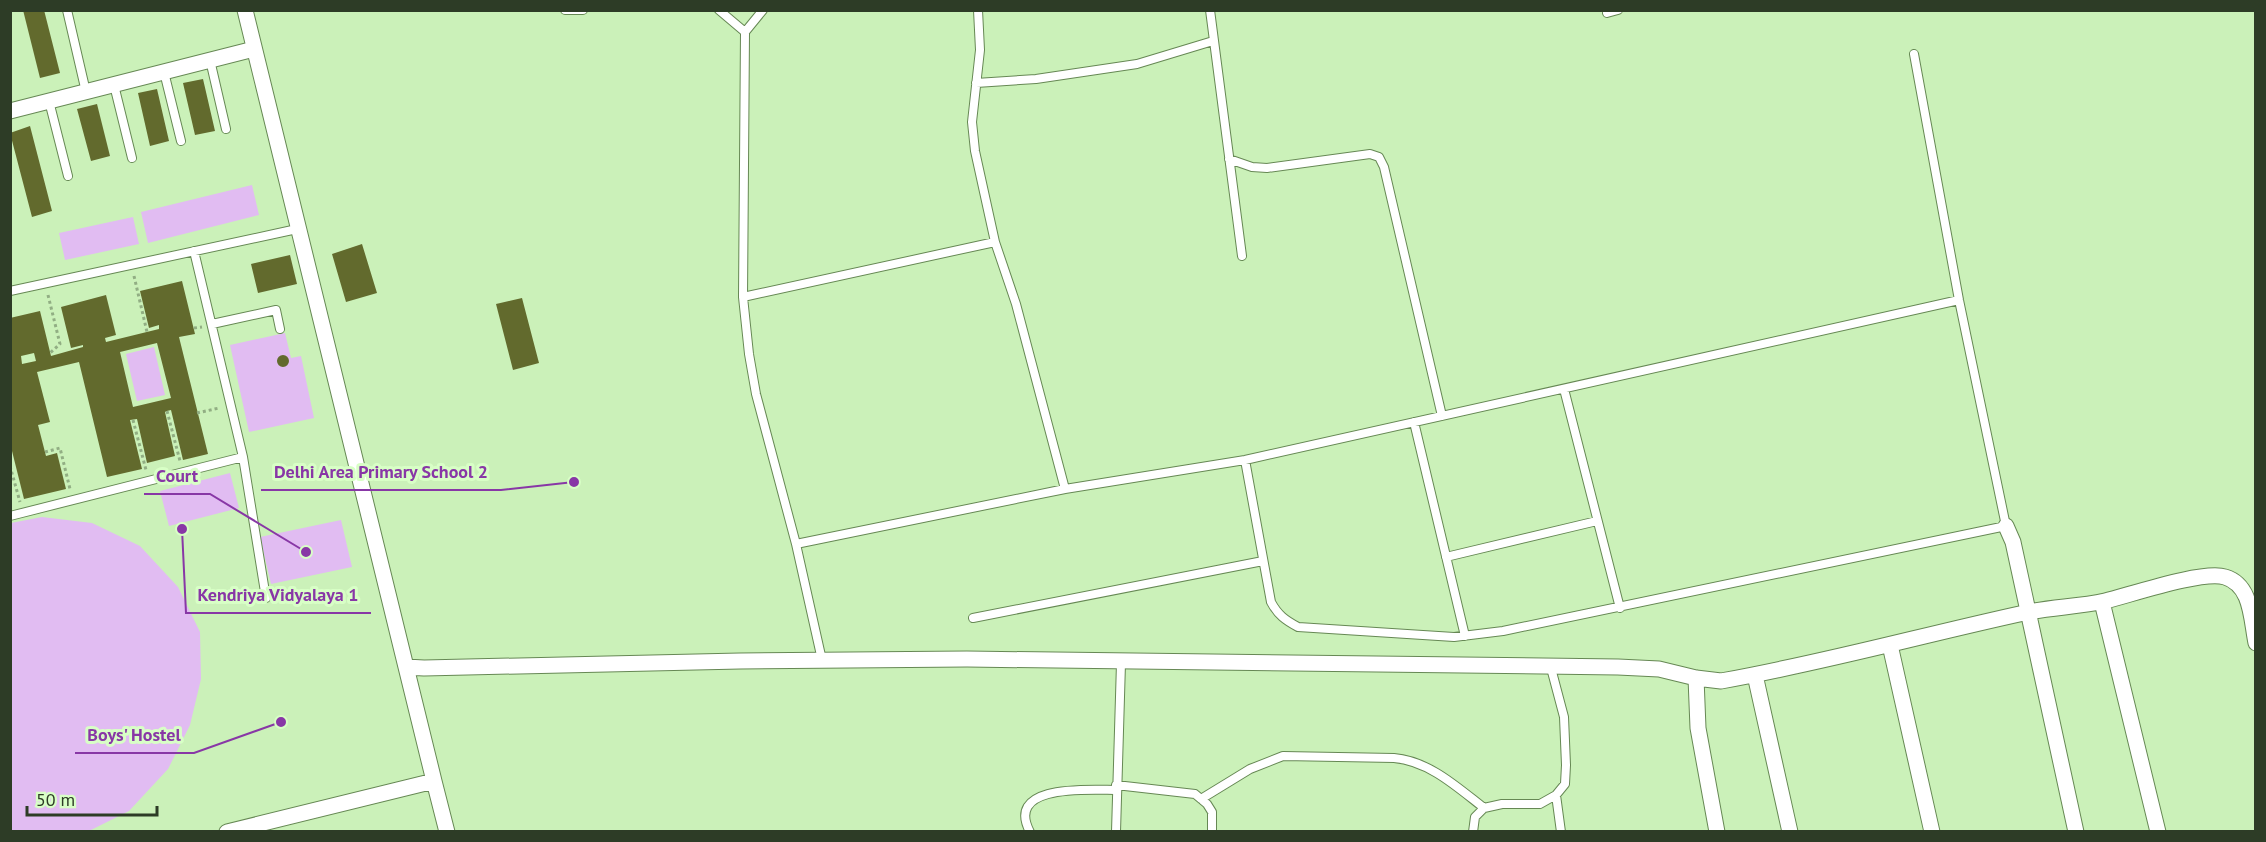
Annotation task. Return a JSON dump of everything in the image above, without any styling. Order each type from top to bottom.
[{"type":"street","points":[[245,10],[297,229],[447,831]]},
{"type":"street","points":[[10,111],[254,49]]},
{"type":"street","points":[[2006,526],[2013,542],[2076,831]]},
{"type":"street","points":[[406,667],[967,659],[1121,663],[1496,664],[1551,668],[1659,669],[1696,678],[1721,681],[1890,645],[2027,612],[2103,602],[2186,580],[2223,576],[2238,583],[2247,596],[2256,643]]},
{"type":"street","points":[[2103,602],[2158,831]]},
{"type":"street","points":[[1890,645],[1932,831]]},
{"type":"street","points":[[1755,675],[1791,831]]},
{"type":"street","points":[[1696,678],[1698,728],[1717,831]]},
{"type":"street","points":[[227,831],[434,780]]},
{"type":"lane","points":[[67,10],[86,92]]},
{"type":"lane","points":[[565,10],[583,10]]},
{"type":"lane","points":[[719,10],[745,32]]},
{"type":"lane","points":[[763,10],[745,32],[743,297],[756,394],[796,544],[822,662]]},
{"type":"lane","points":[[978,10],[980,50],[972,122],[975,151],[994,242],[1016,304],[1065,489]]},
{"type":"lane","points":[[1210,10],[1242,256]]},
{"type":"lane","points":[[1607,13],[1618,10]]},
{"type":"lane","points":[[976,83],[1036,79],[1137,64],[1213,41]]},
{"type":"lane","points":[[1245,460],[1271,602],[1276,612],[1298,627],[1465,636],[1503,632],[2006,526],[1959,300],[1914,54]]},
{"type":"lane","points":[[210,60],[226,129]]},
{"type":"lane","points":[[164,72],[181,141]]},
{"type":"lane","points":[[114,85],[132,158]]},
{"type":"lane","points":[[49,101],[68,176]]},
{"type":"lane","points":[[1229,159],[1252,167],[1267,168],[1370,154],[1379,157],[1384,167],[1442,416]]},
{"type":"lane","points":[[10,291],[297,229]]},
{"type":"lane","points":[[743,297],[994,242]]},
{"type":"lane","points":[[194,251],[243,457],[266,598]]},
{"type":"lane","points":[[796,544],[1065,489],[1245,460],[1959,300]]},
{"type":"lane","points":[[212,324],[276,310],[280,329]]},
{"type":"lane","points":[[1564,388],[1620,608]]},
{"type":"lane","points":[[1414,422],[1465,636]]},
{"type":"lane","points":[[10,516],[243,457]]},
{"type":"lane","points":[[1446,557],[1597,520]]},
{"type":"lane","points":[[973,618],[1263,561]]},
{"type":"lane","points":[[1116,831],[1121,663]]},
{"type":"lane","points":[[1473,831],[1475,818],[1484,808],[1502,804],[1540,804],[1556,795],[1565,784],[1564,717],[1551,668]]},
{"type":"lane","points":[[1201,800],[1250,769],[1283,756],[1394,758],[1413,762],[1443,777],[1484,808]]},
{"type":"lane","points":[[1030,831],[1026,825],[1027,807],[1032,801],[1065,791],[1116,788],[1195,794],[1212,812],[1212,831]]},
{"type":"lane","points":[[1556,795],[1561,831]]},
{"type":"path","points":[[131,264],[147,332]]},
{"type":"path","points":[[46,284],[60,344],[50,354]]},
{"type":"path","points":[[197,413],[231,405]]},
{"type":"path","points":[[167,411],[183,472]]},
{"type":"path","points":[[133,420],[148,481]]},
{"type":"path","points":[[45,452],[60,448],[72,500]]},
{"type":"path","points":[[10,466],[22,512]]},
{"type":"shaded area","points":[[252,185],[259,215],[148,243],[141,212]]},
{"type":"shaded area","points":[[133,217],[139,244],[65,260],[59,233]]},
{"type":"shaded area","points":[[285,333],[291,358],[301,356],[314,418],[249,432],[230,345]]},
{"type":"shaded area","points":[[154,347],[165,395],[137,401],[126,354]]},
{"type":"shaded area","points":[[230,473],[239,508],[169,526],[160,491]]},
{"type":"shaded area","points":[[42,517],[92,523],[140,546],[178,587],[200,632],[201,679],[190,725],[168,769],[129,811],[89,831],[11,831],[11,523]]},
{"type":"shaded area","points":[[341,520],[352,567],[271,584],[260,537]]},
{"type":"building","points":[[23,10],[44,10],[60,73],[40,78]]},
{"type":"building","points":[[203,79],[215,131],[195,135],[183,83]]},
{"type":"building","points":[[157,89],[169,141],[150,146],[138,93]]},
{"type":"building","points":[[97,104],[110,156],[91,161],[77,109]]},
{"type":"building","points":[[30,126],[52,211],[32,217],[10,133]]},
{"type":"building","points":[[362,244],[377,293],[346,302],[332,254]]},
{"type":"building","points":[[290,255],[297,284],[258,293],[251,264]]},
{"type":"building","points":[[182,281],[195,334],[179,337],[208,454],[183,460],[171,410],[165,412],[175,456],[147,463],[137,419],[130,420],[142,469],[107,477],[79,362],[37,372],[50,422],[38,425],[46,456],[57,453],[66,489],[24,499],[10,443],[10,318],[40,311],[51,356],[83,347],[83,345],[71,348],[61,307],[106,295],[116,335],[105,338],[106,342],[159,329],[159,325],[149,328],[140,291]],"holes":[[[157,343],[171,398],[133,407],[120,352]],[[34,353],[36,361],[22,364],[21,356]]]},
{"type":"building","points":[[522,298],[539,363],[513,370],[496,304]]},
{"type":"building","points":[[283,355],[289,361],[283,367],[277,361]]},
{"type":"place","name":"Delhi Area Primary School 2","points":[[574,482]]},
{"type":"place","name":"Kendriya Vidyalaya 1","points":[[182,529]]},
{"type":"place","name":"Court","points":[[306,552]]},
{"type":"place","name":"Boys' Hostel","points":[[281,722]]}]
